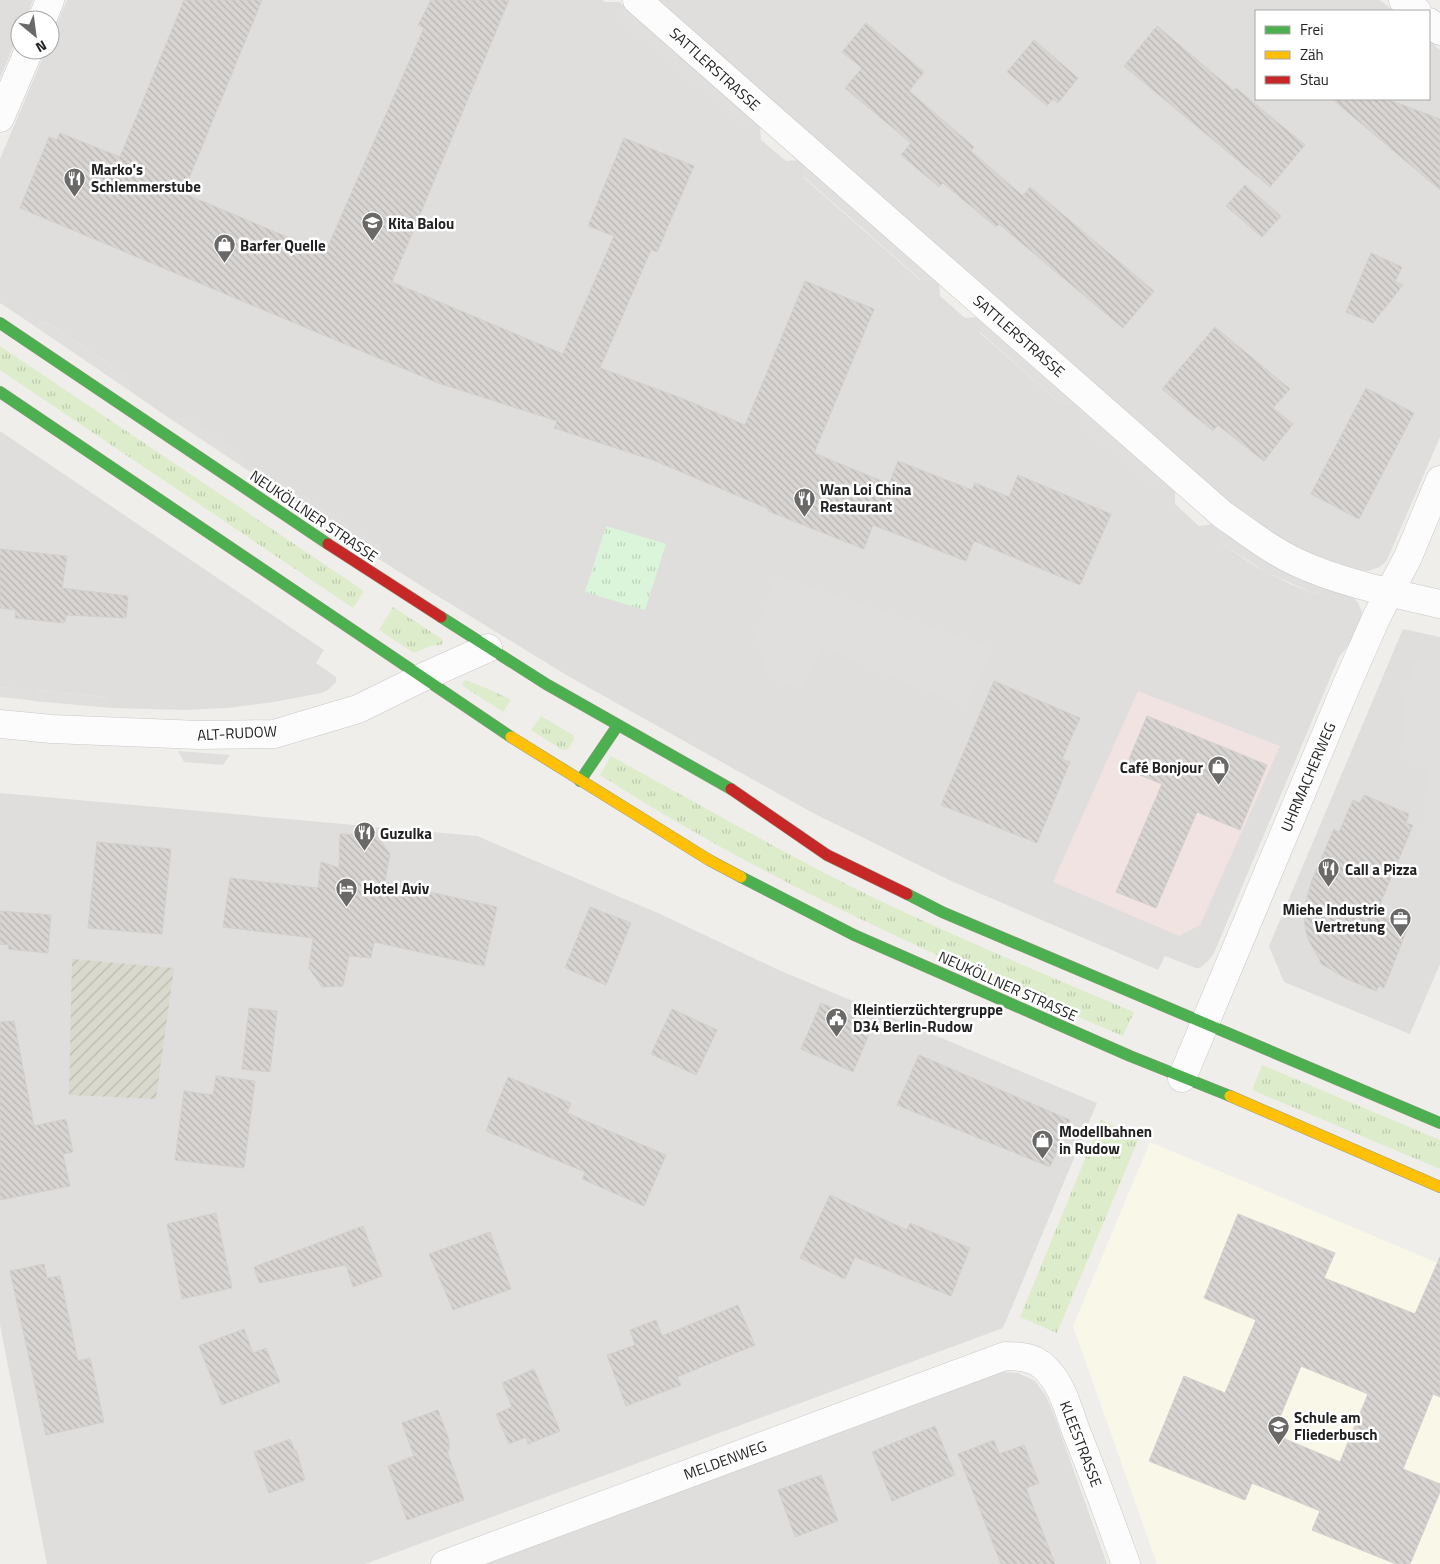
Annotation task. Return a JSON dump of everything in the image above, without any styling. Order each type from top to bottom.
[{"type":"main road","name":"NEUKÖLLNER STRASSE","points":[[0,322],[374,575],[566,695],[721,782],[827,855],[942,912],[1440,1123]]},
{"type":"main road","name":"NEUKÖLLNER STRASSE","points":[[0,392],[420,678],[580,781],[709,860],[785,901],[854,935],[1182,1078],[1234,1098],[1440,1187]]},
{"type":"main road","points":[[580,781],[618,724]]},
{"type":"street","name":"SATTLERSTRASSE","points":[[637,0],[1222,514],[1258,540],[1297,562],[1362,586],[1440,604]]},
{"type":"street","points":[[1403,0],[1416,10]]},
{"type":"street","points":[[1430,23],[1440,31]]},
{"type":"street","points":[[0,118],[25,60]]},
{"type":"street","name":"UHRMACHERWEG","points":[[1182,1078],[1347,684],[1377,616],[1408,556],[1440,480]]},
{"type":"street","name":"ALT-RUDOW","points":[[0,724],[52,729],[199,735],[274,734],[358,709],[420,678],[488,648]]},
{"type":"street","name":"MELDENWEG","points":[[445,1564],[1005,1356]]},
{"type":"street","name":"KLEESTRASSE","points":[[1005,1356],[1032,1359],[1044,1366],[1057,1381],[1126,1564]]},
{"type":"shaded area","points":[[0,0],[33,0],[29,10],[10,10],[10,54],[0,78]]},
{"type":"shaded area","points":[[67,0],[602,0],[605,2],[620,2],[623,5],[623,19],[743,123],[756,121],[760,125],[761,140],[786,161],[800,160],[805,164],[804,178],[920,280],[934,279],[939,283],[940,296],[965,318],[979,317],[984,322],[980,333],[1061,404],[1075,403],[1080,407],[1082,422],[1155,486],[1170,486],[1175,489],[1175,504],[1199,526],[1214,524],[1220,528],[1221,543],[1255,566],[1290,584],[1315,594],[1328,588],[1353,597],[1362,612],[1362,618],[1355,637],[1339,657],[1214,953],[1209,960],[1200,968],[1196,968],[1165,956],[1158,970],[951,881],[811,812],[568,676],[431,592],[382,561],[379,547],[301,494],[287,497],[243,467],[240,453],[188,417],[172,420],[130,391],[126,375],[47,322],[33,325],[0,303],[0,159],[42,60],[60,60],[60,16]]},
{"type":"shaded area","points":[[657,0],[1380,0],[1393,10],[1255,10],[1255,100],[1430,100],[1430,42],[1440,50],[1440,437],[1387,560],[1380,567],[1368,571],[1329,560],[1297,548],[1267,530],[1233,505]]},
{"type":"shaded area","points":[[623,5],[756,121],[743,124],[623,19]]},
{"type":"shaded area","points":[[805,164],[934,279],[921,280],[804,177]]},
{"type":"shaded area","points":[[47,322],[126,375],[130,391],[33,325]]},
{"type":"shaded area","points":[[984,322],[1075,403],[1061,404],[980,332]]},
{"type":"shaded area","points":[[1080,407],[1170,486],[1155,487],[1082,422]]},
{"type":"shaded area","points":[[188,416],[241,453],[243,467],[172,420]]},
{"type":"shaded area","points":[[0,431],[324,650],[316,663],[336,677],[336,682],[328,690],[321,693],[274,702],[227,708],[184,710],[112,708],[105,697],[41,690],[33,701],[29,700],[22,689],[0,687]]},
{"type":"shaded area","points":[[301,494],[379,547],[382,561],[287,497]]},
{"type":"shaded area","points":[[1220,528],[1328,588],[1315,594],[1266,572],[1221,543]]},
{"type":"shaded area","points":[[777,575],[992,648],[964,706],[821,647],[801,689],[768,677],[756,636]]},
{"type":"shaded area","points":[[1403,629],[1440,637],[1440,964],[1410,1034],[1284,982],[1269,946]]},
{"type":"shaded area","points":[[1418,658],[1440,661],[1440,840],[1422,839],[1428,763],[1400,760],[1407,683]]},
{"type":"shaded area","points":[[0,687],[23,689],[29,700],[0,697]]},
{"type":"shaded area","points":[[41,690],[105,697],[112,708],[33,701]]},
{"type":"shaded area","points":[[1138,691],[1280,746],[1200,925],[1179,936],[1053,882]]},
{"type":"shaded area","points":[[178,751],[230,755],[223,765],[184,762]]},
{"type":"shaded area","points":[[0,793],[477,836],[660,914],[781,971],[1097,1103],[1003,1328],[365,1564],[47,1564],[0,1325]]},
{"type":"shaded area","points":[[72,959],[174,968],[156,1099],[69,1095]]},
{"type":"shaded area","name":"Schule am Fliederbusch","points":[[1150,1142],[1440,1264],[1440,1564],[1157,1564],[1073,1326]]},
{"type":"shaded area","points":[[1003,1372],[1018,1373],[1035,1381],[1046,1396],[1107,1564],[481,1564]]},
{"type":"green space","points":[[0,346],[364,591],[353,608],[0,370]]},
{"type":"green space","points":[[606,526],[666,544],[645,610],[585,592]]},
{"type":"green space","points":[[393,607],[442,639],[441,645],[430,646],[414,653],[379,630]]},
{"type":"green space","points":[[465,680],[511,700],[503,712],[463,686],[462,683]]},
{"type":"green space","points":[[541,716],[573,735],[574,740],[568,749],[562,750],[531,730]]},
{"type":"green space","points":[[611,756],[768,843],[864,893],[965,940],[1134,1012],[1123,1036],[988,978],[856,917],[727,850],[663,814],[600,775]]},
{"type":"green space","points":[[1262,1065],[1440,1140],[1440,1169],[1252,1090]]},
{"type":"green space","points":[[1101,1120],[1139,1138],[1057,1333],[1020,1317]]},
{"type":"building","points":[[184,0],[262,0],[183,193],[325,253],[424,28],[418,25],[431,0],[509,0],[392,282],[563,354],[614,236],[588,226],[624,138],[694,166],[657,252],[651,250],[600,368],[681,398],[745,425],[805,281],[874,309],[814,453],[889,484],[898,461],[972,490],[975,483],[1009,497],[1018,475],[1111,514],[1080,585],[974,541],[966,561],[873,525],[864,549],[768,511],[769,509],[653,460],[554,428],[557,421],[438,383],[20,208],[49,137],[57,140],[60,133],[120,157]]},
{"type":"building","points":[[866,23],[924,72],[909,91],[974,147],[971,151],[1023,196],[1030,187],[1154,291],[1123,328],[999,224],[996,227],[943,183],[939,187],[901,155],[911,143],[845,88],[862,68],[842,52]]},
{"type":"building","points":[[1157,26],[1234,91],[1236,88],[1305,145],[1270,187],[1124,66]]},
{"type":"building","points":[[1034,40],[1078,78],[1058,103],[1053,99],[1047,106],[1007,72]]},
{"type":"building","points":[[1333,100],[1390,100],[1440,119],[1440,190]]},
{"type":"building","points":[[1245,185],[1281,216],[1262,237],[1226,206]]},
{"type":"building","points":[[1371,253],[1402,267],[1395,282],[1403,285],[1373,323],[1346,312]]},
{"type":"building","points":[[1215,327],[1290,389],[1273,408],[1293,424],[1264,461],[1218,425],[1213,431],[1162,389]]},
{"type":"building","points":[[1366,388],[1414,413],[1359,519],[1311,494]]},
{"type":"building","points":[[0,549],[67,556],[62,588],[128,596],[126,618],[67,615],[64,623],[15,618],[16,610],[0,608]]},
{"type":"building","points":[[994,681],[1080,718],[1062,759],[1070,762],[1037,843],[941,805]]},
{"type":"building","points":[[1147,716],[1267,765],[1240,830],[1197,812],[1156,908],[1116,892],[1162,784],[1125,769]]},
{"type":"building","points":[[1364,795],[1409,814],[1406,823],[1413,825],[1376,914],[1408,927],[1384,988],[1379,986],[1376,991],[1347,979],[1320,963],[1306,932],[1303,911],[1312,880],[1334,829],[1339,832],[1353,800],[1360,803]]},
{"type":"building","points":[[340,834],[377,836],[390,854],[385,882],[497,907],[484,966],[374,942],[371,958],[349,956],[343,986],[322,987],[309,968],[313,938],[223,927],[230,878],[318,888],[321,862],[339,868]]},
{"type":"building","points":[[97,842],[171,849],[162,934],[88,928]]},
{"type":"building","points":[[590,907],[631,923],[606,985],[565,968]]},
{"type":"building","points":[[0,911],[51,915],[48,953],[8,949],[9,945],[0,944]]},
{"type":"building","name":"Kleintierzüchtergruppe D34 Berlin-Rudow","points":[[821,1003],[873,1025],[853,1072],[801,1049]]},
{"type":"building","points":[[249,1008],[277,1011],[270,1072],[242,1069]]},
{"type":"building","points":[[672,1009],[717,1030],[696,1075],[651,1054]]},
{"type":"building","points":[[14,1021],[34,1126],[66,1119],[73,1152],[63,1154],[70,1186],[0,1200],[0,1022]]},
{"type":"building","points":[[919,1055],[1070,1120],[1050,1167],[897,1105]]},
{"type":"building","points":[[216,1076],[255,1081],[244,1168],[175,1160],[184,1091],[213,1095]]},
{"type":"building","points":[[508,1077],[571,1103],[567,1113],[666,1155],[644,1206],[582,1179],[585,1172],[486,1131]]},
{"type":"building","points":[[830,1195],[907,1230],[910,1223],[970,1248],[951,1296],[855,1257],[845,1279],[800,1258]]},
{"type":"building","points":[[216,1213],[232,1288],[182,1299],[167,1224]]},
{"type":"building","points":[[1238,1214],[1335,1253],[1324,1278],[1415,1314],[1440,1257],[1440,1397],[1433,1394],[1403,1469],[1440,1484],[1440,1492],[1410,1564],[1396,1564],[1312,1530],[1320,1511],[1252,1483],[1245,1500],[1149,1461],[1184,1376],[1225,1393],[1256,1320],[1204,1298]],"holes":[[[1301,1366],[1368,1394],[1340,1462],[1273,1434]]]},
{"type":"building","points":[[363,1226],[382,1276],[353,1287],[346,1265],[259,1283],[254,1267]]},
{"type":"building","points":[[490,1232],[511,1289],[453,1310],[429,1254]]},
{"type":"building","points":[[44,1264],[47,1278],[60,1276],[78,1361],[90,1358],[104,1422],[46,1435],[10,1271]]},
{"type":"building","points":[[738,1305],[755,1345],[677,1377],[681,1385],[626,1406],[607,1355],[635,1345],[630,1330],[656,1320],[662,1336]]},
{"type":"building","points":[[244,1329],[253,1353],[266,1348],[280,1382],[222,1405],[199,1346]]},
{"type":"building","points":[[534,1369],[560,1431],[528,1444],[526,1437],[509,1444],[496,1414],[512,1407],[502,1383]]},
{"type":"building","points":[[438,1410],[449,1440],[449,1451],[447,1451],[464,1500],[407,1520],[388,1466],[414,1456],[402,1423]]},
{"type":"building","points":[[935,1426],[955,1475],[892,1501],[872,1452]]},
{"type":"building","points":[[290,1439],[296,1450],[305,1480],[269,1493],[254,1452]]},
{"type":"building","points":[[994,1440],[999,1454],[1024,1445],[1039,1483],[1026,1488],[1055,1564],[1001,1564],[958,1454]]},
{"type":"building","points":[[821,1475],[838,1521],[795,1537],[778,1490]]},
{"type":"traffic: fast","points":[[0,323],[328,544]]},
{"type":"traffic: fast","points":[[0,392],[511,737]]},
{"type":"traffic: fast","points":[[441,617],[546,684],[731,789]]},
{"type":"traffic: fast","points":[[580,781],[618,725]]},
{"type":"traffic: fast","points":[[741,877],[854,935],[1130,1056],[1230,1096]]},
{"type":"traffic: fast","points":[[907,894],[942,912],[1440,1123]]},
{"type":"traffic: slow","points":[[511,737],[709,860],[741,877]]},
{"type":"traffic: slow","points":[[1230,1096],[1440,1187]]},
{"type":"traffic: jam","points":[[328,544],[441,617]]},
{"type":"traffic: jam","points":[[731,789],[827,855],[907,894]]},
{"type":"place","name":"Marko's Schlemmerstube","points":[[75,197]]},
{"type":"place","name":"Kita Balou","points":[[372,242]]},
{"type":"place","name":"Barfer Quelle","points":[[224,264]]},
{"type":"place","name":"Wan Loi China Restaurant","points":[[804,517]]},
{"type":"place","name":"Café Bonjour","points":[[1219,786]]},
{"type":"place","name":"Guzulka","points":[[364,852]]},
{"type":"place","name":"Call a Pizza","points":[[1329,888]]},
{"type":"place","name":"Hotel Aviv","points":[[347,907]]},
{"type":"place","name":"Miehe Industrie Vertretung","points":[[1401,937]]},
{"type":"place","name":"Kleintierzüchtergruppe D34 Berlin-Rudow","points":[[837,1037]]},
{"type":"place","name":"Modellbahnen in Rudow","points":[[1043,1159]]},
{"type":"place","name":"Schule am Fliederbusch","points":[[1278,1445]]}]
